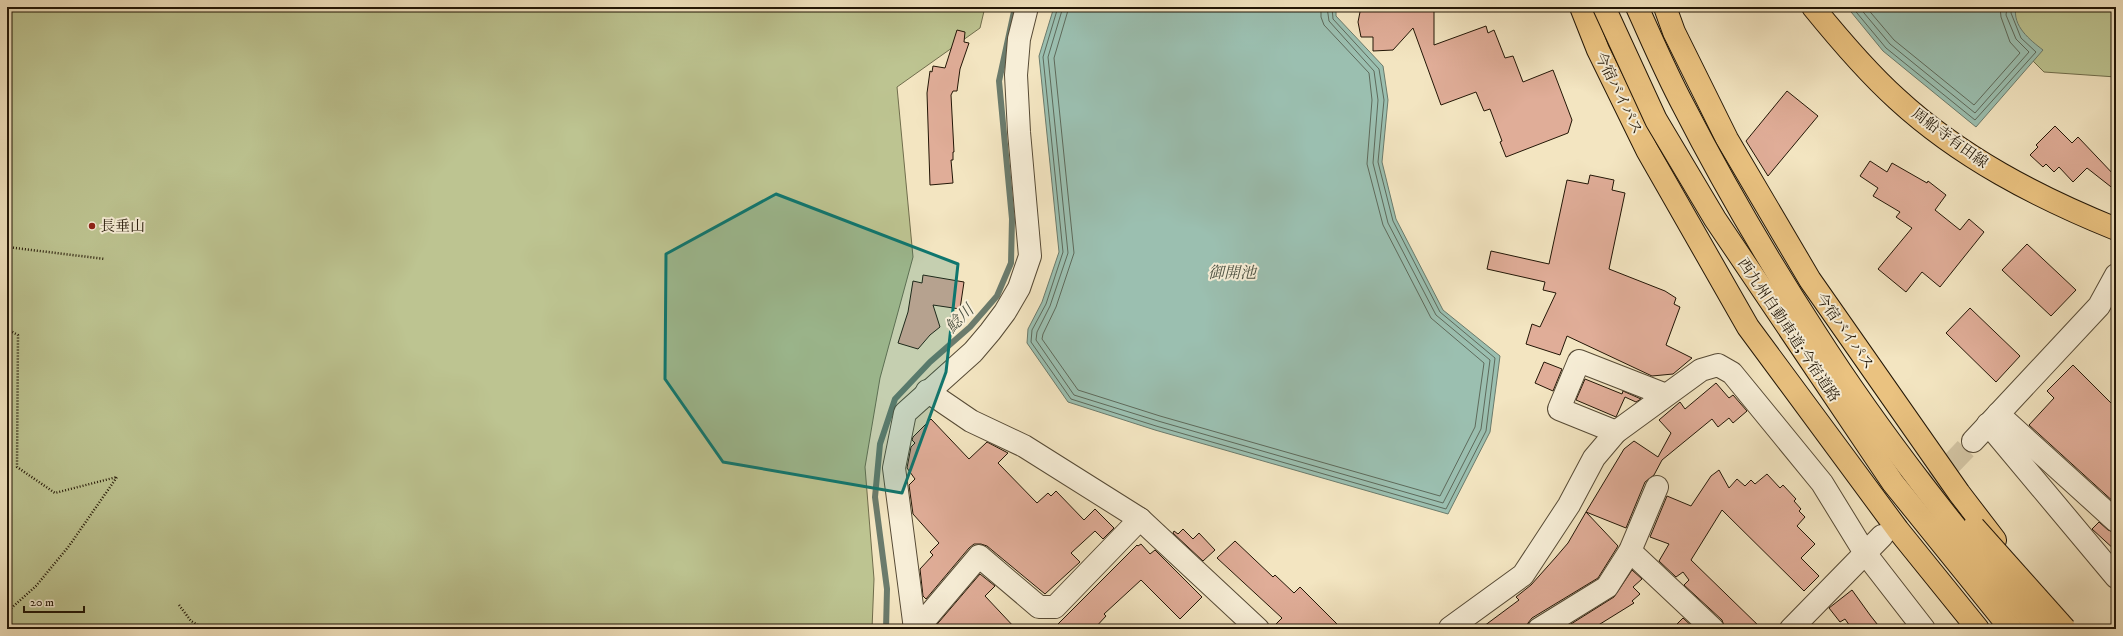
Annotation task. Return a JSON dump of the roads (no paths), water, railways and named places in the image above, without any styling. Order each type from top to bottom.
[{"type":"main road","name":"今宿バイパス","points":[[1581,7],[1598,50],[1648,150],[1748,328],[1898,530],[1978,629]]},
{"type":"main road","name":"西九州自動車道;今宿道路","points":[[1604,7],[1656,120],[1715,219],[1893,483],[2011,629]]},
{"type":"main road","name":"西九州自動車道;今宿道路","points":[[1636,7],[1682,104],[1740,210],[1815,334],[1860,400],[1957,528],[2039,629]]},
{"type":"main road","name":"今宿バイパス","points":[[1664,7],[1674,32],[1727,139],[1810,280],[1959,493],[2066,629]]},
{"type":"main road","name":"周船寺有田線","points":[[1813,7],[1834,32],[1897,99],[1956,146],[2025,189],[2068,210],[2116,229]]},
{"type":"main road","points":[[1860,400],[2066,629]]},
{"type":"street","points":[[916,629],[894,468],[905,413],[927,391],[973,352],[1005,312],[1019,288],[1030,256],[1019,132],[1016,75],[1019,39],[1028,7]]},
{"type":"street","points":[[1973,441],[2099,306],[2116,275]]},
{"type":"street","points":[[1616,432],[1559,409],[1579,361],[1666,395]]},
{"type":"street","points":[[1450,628],[1523,575],[1569,505],[1594,458],[1616,432],[1701,370],[1718,365],[1732,373],[1822,483],[1865,553],[1924,629]]},
{"type":"street","points":[[927,391],[972,421],[1024,446],[1140,519],[1251,627]]},
{"type":"street","points":[[1993,419],[2116,521]]},
{"type":"street","points":[[1993,419],[2116,576]]},
{"type":"street","points":[[1539,629],[1607,587],[1630,551],[1657,487]]},
{"type":"street","points":[[916,629],[979,556],[1039,607],[1055,607],[1140,519]]},
{"type":"street","points":[[1791,629],[1882,536]]},
{"type":"street","points":[[1630,551],[1713,629]]},
{"type":"water","name":"御開池","points":[[1054,7],[1336,7],[1336,16],[1383,66],[1388,100],[1382,162],[1396,219],[1443,310],[1500,356],[1490,432],[1448,514],[1155,430],[1068,402],[1027,343],[1028,329],[1042,302],[1059,252],[1039,56]]},
{"type":"water","points":[[1847,7],[2016,7],[2015,14],[2019,26],[2033,42],[2043,50],[1976,127],[1883,51]]},
{"type":"waterway","name":"鯰川","points":[[886,629],[887,589],[875,497],[880,444],[895,399],[930,362],[970,327],[997,296],[1011,263],[1012,219],[999,81],[1015,7]]},
{"type":"tunnel","points":[[1882,536],[1973,441]]},
{"type":"place","name":"長垂山","points":[[92,226]]}]
